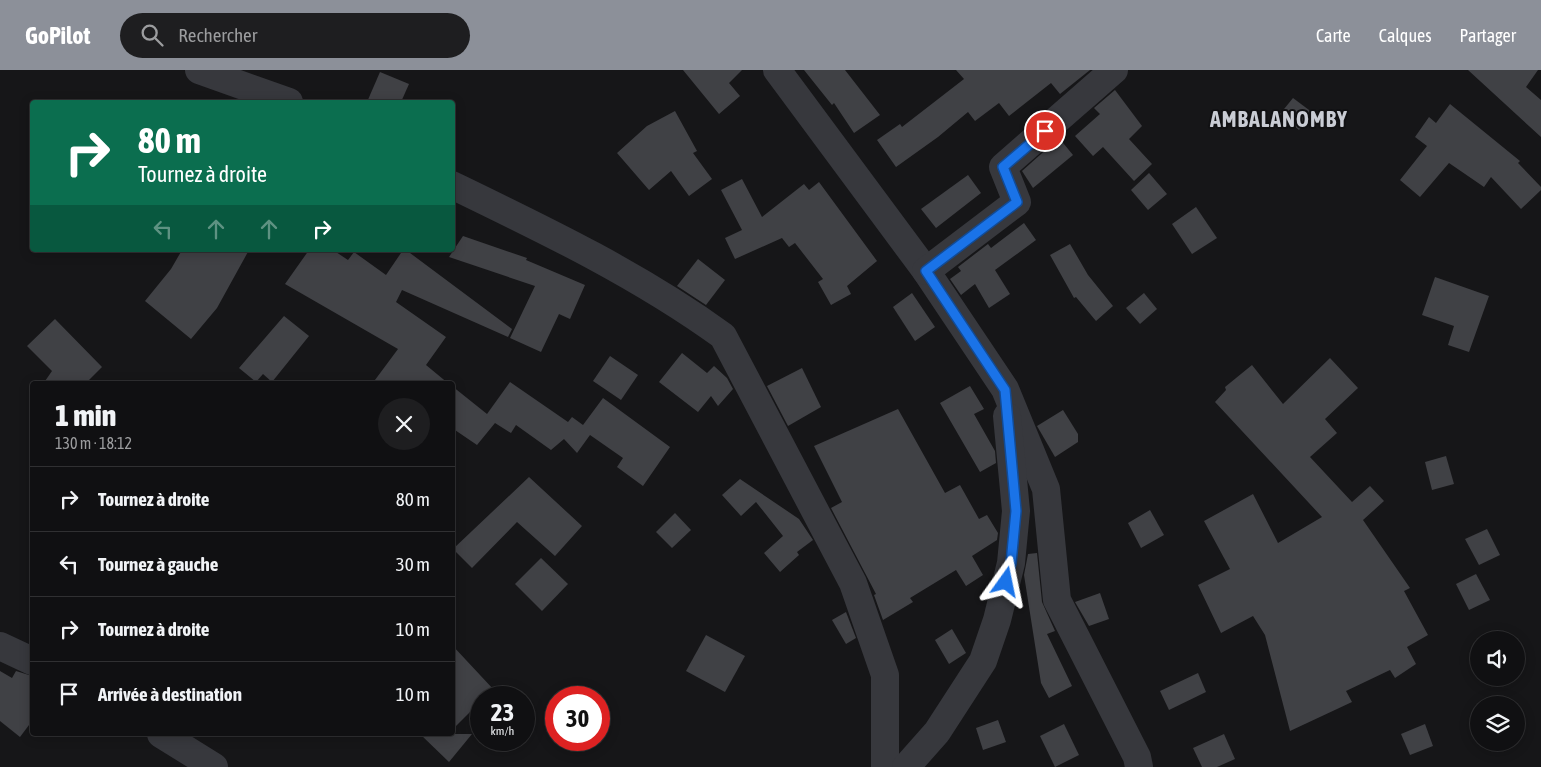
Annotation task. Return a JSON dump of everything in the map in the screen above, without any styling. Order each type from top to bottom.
[{"type":"street","points":[[199,70],[282,100]]},
{"type":"street","points":[[777,70],[926,271],[1005,390],[1046,489],[1057,600],[1137,757],[1139,767]]},
{"type":"street","points":[[926,271],[1017,202],[1003,167],[1114,70]]},
{"type":"street","points":[[455,186],[570,242],[695,316],[723,336],[853,583],[885,675],[885,767]]},
{"type":"street","points":[[906,767],[937,732],[984,661],[997,620],[1011,563],[1016,511],[1005,390]]},
{"type":"street","points":[[0,646],[30,659]]},
{"type":"street","points":[[164,736],[214,767]]},
{"type":"building","points":[[683,70],[742,70],[729,83],[740,96],[719,114]]},
{"type":"building","points":[[804,70],[845,70],[880,115],[854,133],[834,103],[832,105]]},
{"type":"building","points":[[956,70],[1090,70],[1060,94],[1051,83],[1009,116],[999,103],[975,121],[968,112],[938,137],[896,167],[877,140],[900,124],[902,127],[964,79]]},
{"type":"building","points":[[1468,70],[1538,70],[1526,87],[1541,100],[1541,137]]},
{"type":"building","points":[[380,72],[409,84],[402,100],[368,100]]},
{"type":"building","points":[[1115,90],[1142,126],[1129,139],[1152,164],[1134,181],[1103,147],[1093,156],[1075,136],[1100,114],[1094,108]]},
{"type":"building","points":[[1293,98],[1313,113],[1299,130],[1280,114]]},
{"type":"building","points":[[1450,104],[1520,161],[1518,163],[1541,187],[1541,190],[1521,209],[1491,177],[1484,187],[1449,163],[1420,197],[1400,180],[1427,146],[1415,137],[1429,117],[1436,123]]},
{"type":"building","points":[[675,111],[697,151],[693,153],[712,179],[689,196],[671,171],[649,190],[617,153],[647,126]]},
{"type":"building","points":[[1059,138],[1073,155],[1033,188],[1022,171]]},
{"type":"building","points":[[1149,173],[1167,194],[1148,210],[1131,190]]},
{"type":"building","points":[[968,175],[981,193],[936,228],[921,209]]},
{"type":"building","points":[[742,179],[762,217],[804,184],[809,190],[819,182],[877,261],[847,286],[851,294],[831,305],[818,282],[823,279],[795,243],[789,247],[782,238],[735,259],[725,238],[742,230],[721,190]]},
{"type":"building","points":[[1196,207],[1217,238],[1192,254],[1172,224]]},
{"type":"building","points":[[1024,223],[1036,240],[995,270],[1010,294],[989,308],[975,284],[961,295],[950,279],[961,271],[958,267],[988,244],[991,248]]},
{"type":"building","points":[[463,236],[527,258],[526,260],[585,285],[570,319],[559,314],[541,352],[510,338],[535,286],[449,257],[452,252],[455,252],[455,248]]},
{"type":"building","points":[[1070,244],[1088,275],[1113,306],[1096,321],[1076,297],[1074,298],[1050,255]]},
{"type":"building","points":[[181,252],[248,252],[217,308],[191,339],[145,301],[171,269]]},
{"type":"building","points":[[308,252],[336,252],[348,260],[354,252],[386,275],[402,252],[409,252],[512,329],[508,337],[402,290],[396,302],[446,337],[426,365],[445,381],[374,381],[398,349],[285,284]]},
{"type":"building","points":[[698,259],[725,280],[706,305],[677,286]]},
{"type":"building","points":[[1435,277],[1489,296],[1469,352],[1448,345],[1454,326],[1422,315]]},
{"type":"building","points":[[912,293],[935,327],[915,341],[893,307]]},
{"type":"building","points":[[1144,293],[1157,309],[1140,324],[1126,308]]},
{"type":"building","points":[[284,316],[309,336],[273,381],[263,374],[255,381],[239,368]]},
{"type":"building","points":[[55,319],[102,367],[88,381],[45,381],[52,371],[27,346]]},
{"type":"building","points":[[682,353],[707,373],[714,366],[727,378],[733,389],[718,406],[711,396],[698,412],[659,382]]},
{"type":"building","points":[[610,356],[638,375],[621,400],[593,381]]},
{"type":"building","points":[[1330,358],[1358,388],[1325,419],[1337,433],[1310,457],[1352,502],[1370,486],[1384,501],[1363,520],[1410,588],[1404,591],[1428,635],[1407,647],[1416,664],[1395,678],[1390,670],[1346,691],[1352,702],[1290,731],[1265,635],[1253,616],[1221,633],[1198,585],[1230,569],[1204,521],[1253,494],[1278,543],[1322,517],[1215,402],[1226,390],[1225,387],[1252,365],[1283,404]]},
{"type":"building","points":[[802,368],[821,407],[788,426],[767,386]]},
{"type":"building","points":[[510,382],[568,422],[572,417],[583,425],[603,398],[670,447],[643,486],[617,467],[623,458],[590,435],[577,453],[564,439],[551,450],[516,425],[511,433],[495,423],[477,445],[455,430],[455,388],[487,414]]},
{"type":"building","points":[[970,386],[984,409],[974,414],[995,451],[996,463],[980,472],[940,403]]},
{"type":"building","points":[[898,409],[945,493],[960,485],[979,519],[987,515],[998,533],[997,540],[972,556],[983,575],[966,586],[956,570],[910,598],[913,602],[883,620],[874,595],[876,594],[831,508],[842,502],[814,446]]},
{"type":"building","points":[[1063,410],[1078,434],[1078,442],[1055,457],[1037,426]]},
{"type":"building","points":[[1446,456],[1454,484],[1432,490],[1425,462]]},
{"type":"building","points":[[529,477],[582,526],[555,556],[517,522],[472,568],[455,551],[455,547]]},
{"type":"building","points":[[740,479],[799,519],[813,540],[797,552],[799,555],[780,572],[764,553],[783,536],[756,502],[741,516],[722,495]]},
{"type":"building","points":[[1150,510],[1164,535],[1141,548],[1128,523]]},
{"type":"building","points":[[675,513],[691,530],[672,548],[656,532]]},
{"type":"building","points":[[1487,529],[1500,555],[1479,565],[1465,539]]},
{"type":"building","points":[[1037,553],[1042,602],[1055,631],[1047,634],[1072,686],[1049,698],[1041,683],[1024,575],[1028,554]]},
{"type":"building","points":[[541,558],[568,584],[542,611],[515,584]]},
{"type":"building","points":[[1476,574],[1490,600],[1469,610],[1456,584]]},
{"type":"building","points":[[1100,593],[1109,619],[1089,626],[1075,602]]},
{"type":"building","points":[[846,612],[856,638],[846,644],[832,620]]},
{"type":"building","points":[[952,629],[966,653],[949,664],[935,640]]},
{"type":"building","points":[[706,635],[745,656],[725,692],[686,671]]},
{"type":"building","points":[[455,648],[490,686],[470,686],[470,712],[455,727]]},
{"type":"building","points":[[0,671],[12,678],[16,671],[30,675],[30,724],[20,737],[0,721]]},
{"type":"building","points":[[1198,673],[1206,692],[1169,710],[1160,691]]},
{"type":"building","points":[[998,720],[1006,742],[983,750],[976,728]]},
{"type":"building","points":[[1064,724],[1079,755],[1055,767],[1040,736]]},
{"type":"building","points":[[1425,724],[1433,746],[1410,755],[1401,734]]},
{"type":"building","points":[[470,734],[449,762],[422,736]]},
{"type":"building","points":[[1224,734],[1235,759],[1217,767],[1202,767],[1193,748]]},
{"type":"district","name":"AMBALANOMBY","points":[[1279,119]]},
{"type":"route","points":[[1006,582],[1011,563],[1016,511],[1005,390],[926,271],[1017,202],[1003,167],[1045,131]]}]
